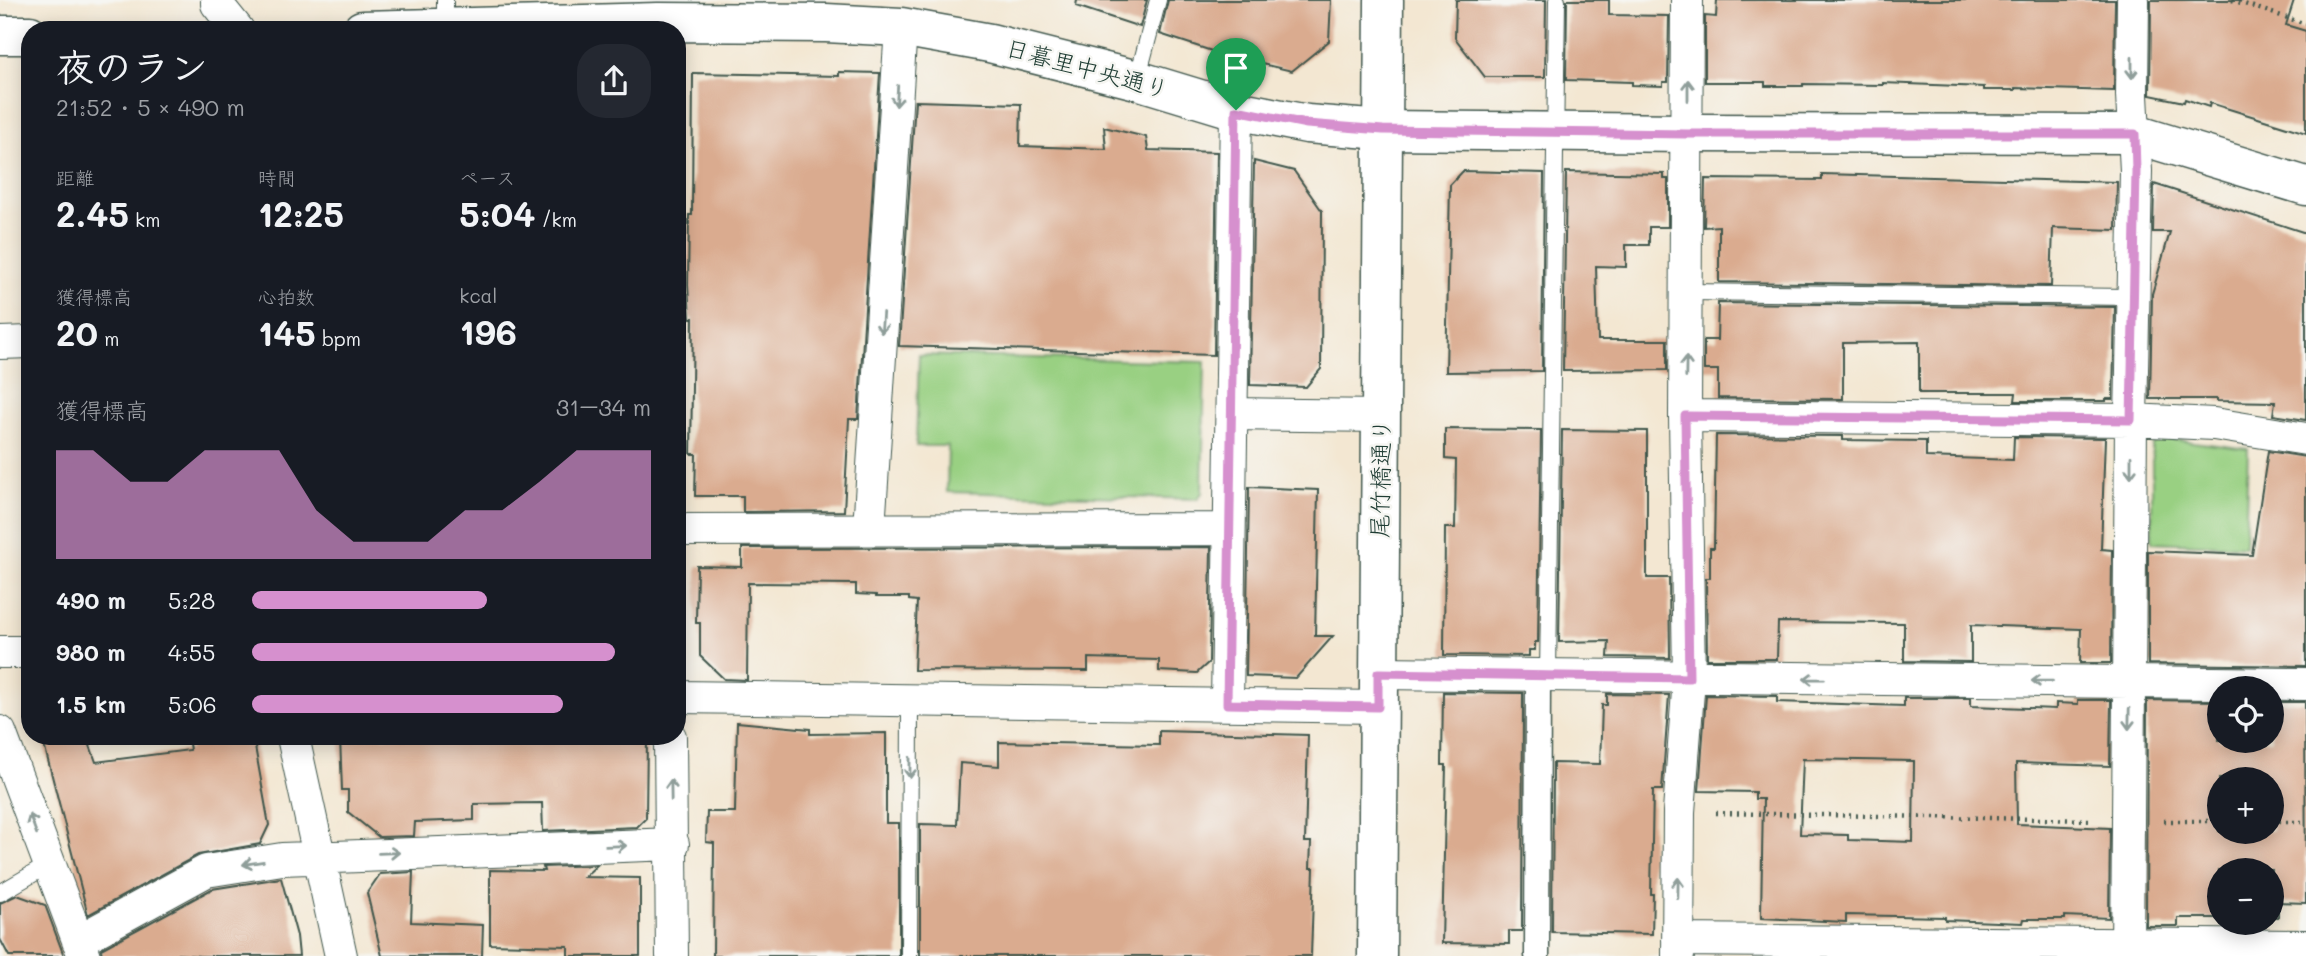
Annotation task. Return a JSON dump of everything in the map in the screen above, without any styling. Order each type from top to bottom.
[{"type":"street","points":[[217,0],[217,4],[231,21]]},
{"type":"street","name":"尾竹橋通り","points":[[1377,956],[1384,0]]},
{"type":"street","points":[[1687,0],[1685,416],[1689,678],[1679,812],[1678,948],[2127,950],[2306,946]]},
{"type":"street","points":[[2127,950],[2135,134],[2132,95],[2133,0]]},
{"type":"street","name":"日暮里中央通り","points":[[409,21],[445,14],[901,27],[990,43],[1138,80],[1236,110],[1307,124],[1383,130],[1688,134],[2135,134],[2306,186]]},
{"type":"street","points":[[869,529],[901,27]]},
{"type":"street","points":[[0,36],[21,35]]},
{"type":"street","points":[[1227,704],[1236,110]]},
{"type":"street","points":[[0,343],[21,342]]},
{"type":"street","points":[[1233,414],[1382,416]]},
{"type":"street","points":[[1685,416],[2131,420],[2214,424],[2306,439]]},
{"type":"street","points":[[686,530],[1229,529]]},
{"type":"street","points":[[0,652],[21,652]]},
{"type":"street","points":[[1537,956],[1543,675]]},
{"type":"street","points":[[686,697],[1227,704],[1543,675],[2306,684]]},
{"type":"street","points":[[0,732],[81,948],[206,871],[282,859],[673,844]]},
{"type":"street","points":[[295,745],[341,956]]},
{"type":"street","points":[[670,745],[672,956]]},
{"type":"lane","points":[[1138,80],[1158,0]]},
{"type":"lane","points":[[1543,675],[1558,0]]},
{"type":"lane","points":[[1687,292],[2133,297]]},
{"type":"lane","points":[[909,956],[910,700]]},
{"type":"lane","points":[[0,893],[48,865]]},
{"type":"path","points":[[2232,0],[2306,24]]},
{"type":"path","points":[[1679,812],[2207,821]]},
{"type":"path","points":[[2284,822],[2306,822]]},
{"type":"green space","points":[[919,355],[1205,362],[1202,493],[1197,499],[947,492],[948,446],[916,446]]},
{"type":"green space","points":[[2161,438],[2248,449],[2245,546],[2152,542],[2152,445]]},
{"type":"building","points":[[1077,0],[1147,0],[1140,27],[1076,6]]},
{"type":"building","points":[[1168,0],[1331,0],[1329,41],[1292,71],[1224,55],[1160,34]]},
{"type":"building","points":[[1456,0],[1546,0],[1545,77],[1485,77],[1455,38]]},
{"type":"building","points":[[1567,0],[1609,0],[1609,15],[1669,16],[1668,82],[1663,82],[1663,86],[1566,80]]},
{"type":"building","points":[[1717,0],[2115,0],[2114,91],[2015,88],[1984,90],[1984,87],[1883,83],[1765,86],[1765,82],[1705,82],[1705,16],[1716,17]]},
{"type":"building","points":[[2151,0],[2294,0],[2286,25],[2306,31],[2306,133],[2210,103],[2209,107],[2185,99],[2184,102],[2150,95]]},
{"type":"building","points":[[839,72],[880,73],[858,419],[849,419],[844,511],[743,512],[743,496],[695,496],[696,454],[691,454],[693,318],[690,318],[688,285],[689,215],[692,215],[693,73],[839,76]]},
{"type":"building","points":[[915,101],[1021,104],[1020,146],[1106,149],[1104,127],[1146,137],[1148,150],[1217,152],[1214,355],[899,346]]},
{"type":"building","points":[[1254,161],[1294,171],[1322,211],[1321,369],[1306,387],[1250,385]]},
{"type":"building","points":[[1463,171],[1544,173],[1542,371],[1446,372],[1450,185]]},
{"type":"building","points":[[1566,172],[1664,174],[1664,179],[1668,179],[1668,227],[1649,227],[1649,245],[1626,245],[1626,267],[1596,266],[1598,340],[1667,340],[1667,370],[1563,371]]},
{"type":"building","points":[[1822,174],[2117,182],[2116,230],[2053,228],[2051,286],[1719,282],[1719,226],[1704,227],[1705,179],[1822,180]]},
{"type":"building","points":[[2154,184],[2306,233],[2306,420],[2273,415],[2275,402],[2150,399],[2152,294],[2170,232],[2153,232]]},
{"type":"building","points":[[1718,303],[2115,307],[2113,399],[2015,401],[2016,393],[1919,393],[1919,342],[1843,343],[1843,399],[1718,398],[1718,370],[1704,370],[1704,340],[1717,340]]},
{"type":"building","points":[[1445,429],[1541,430],[1538,642],[1535,642],[1535,650],[1529,650],[1529,656],[1444,655],[1445,528],[1455,528],[1456,460],[1445,459]]},
{"type":"building","points":[[1562,430],[1647,431],[1647,578],[1669,578],[1670,658],[1608,657],[1609,641],[1559,642]]},
{"type":"building","points":[[1716,435],[1843,436],[1843,440],[1926,441],[1926,457],[2013,460],[2014,437],[2105,438],[2101,549],[2112,550],[2111,663],[2080,663],[2081,629],[1971,625],[1971,662],[1904,661],[1904,623],[1778,622],[1777,659],[1707,659],[1706,578],[1710,578],[1710,548],[1714,548]]},
{"type":"building","points":[[2268,451],[2306,457],[2306,666],[2148,664],[2148,551],[2252,555]]},
{"type":"building","points":[[1249,487],[1318,490],[1315,636],[1333,636],[1296,678],[1246,676]]},
{"type":"building","points":[[1211,547],[1209,662],[1197,673],[1159,671],[1159,660],[1088,658],[1088,671],[914,670],[917,601],[909,600],[909,597],[856,594],[856,584],[748,583],[747,680],[724,679],[700,656],[700,623],[696,623],[697,566],[742,567],[742,548]]},
{"type":"building","points":[[1443,692],[1523,693],[1522,931],[1509,931],[1509,944],[1442,943],[1446,765],[1442,765]]},
{"type":"building","points":[[1607,694],[1669,695],[1662,790],[1653,790],[1652,934],[1552,932],[1553,763],[1600,764],[1602,705],[1607,705]]},
{"type":"building","points":[[1706,695],[1777,696],[1777,702],[1904,706],[1904,698],[1971,698],[1971,706],[2056,709],[2056,703],[2078,704],[2078,700],[2111,700],[2110,766],[2016,763],[2017,824],[2110,828],[2109,918],[2065,916],[2065,919],[2024,919],[2023,923],[1945,920],[1945,917],[1846,915],[1846,922],[1761,918],[1763,799],[1755,799],[1755,792],[1699,791]],"holes":[[[1803,759],[1914,761],[1913,842],[1848,840],[1848,835],[1800,834]]]},
{"type":"building","points":[[2147,700],[2207,701],[2207,753],[2284,753],[2284,702],[2305,702],[2306,903],[2284,902],[2284,858],[2207,858],[2207,918],[2178,918],[2178,926],[2146,926]]},
{"type":"building","points":[[737,722],[810,729],[810,734],[886,733],[886,823],[899,823],[899,956],[713,956],[714,843],[706,842],[707,812],[735,812]]},
{"type":"building","points":[[1159,731],[1308,735],[1305,842],[1311,842],[1310,868],[1314,868],[1311,956],[920,956],[920,824],[957,825],[960,763],[999,766],[999,742],[1159,745]]},
{"type":"building","points":[[44,745],[90,745],[96,762],[190,750],[189,745],[255,745],[269,825],[260,844],[198,855],[88,915]]},
{"type":"building","points":[[340,745],[647,745],[646,818],[637,827],[543,831],[542,803],[474,804],[474,820],[415,822],[414,836],[379,837],[348,812],[348,790],[342,790]]},
{"type":"building","points":[[597,865],[584,877],[640,878],[640,956],[568,956],[568,946],[490,944],[490,870],[544,871],[543,867]]},
{"type":"building","points":[[413,872],[411,922],[483,925],[482,956],[382,956],[367,893],[380,874]]},
{"type":"building","points":[[281,878],[297,936],[299,956],[102,956],[101,949],[212,889]]},
{"type":"building","points":[[17,895],[45,905],[64,956],[9,956],[0,939],[0,903]]},
{"type":"route","points":[[1236,110],[1307,124],[1383,130],[1688,134],[2135,134],[2131,420],[1685,416],[1689,678],[1378,673],[1378,707],[1227,704],[1236,110]]}]
